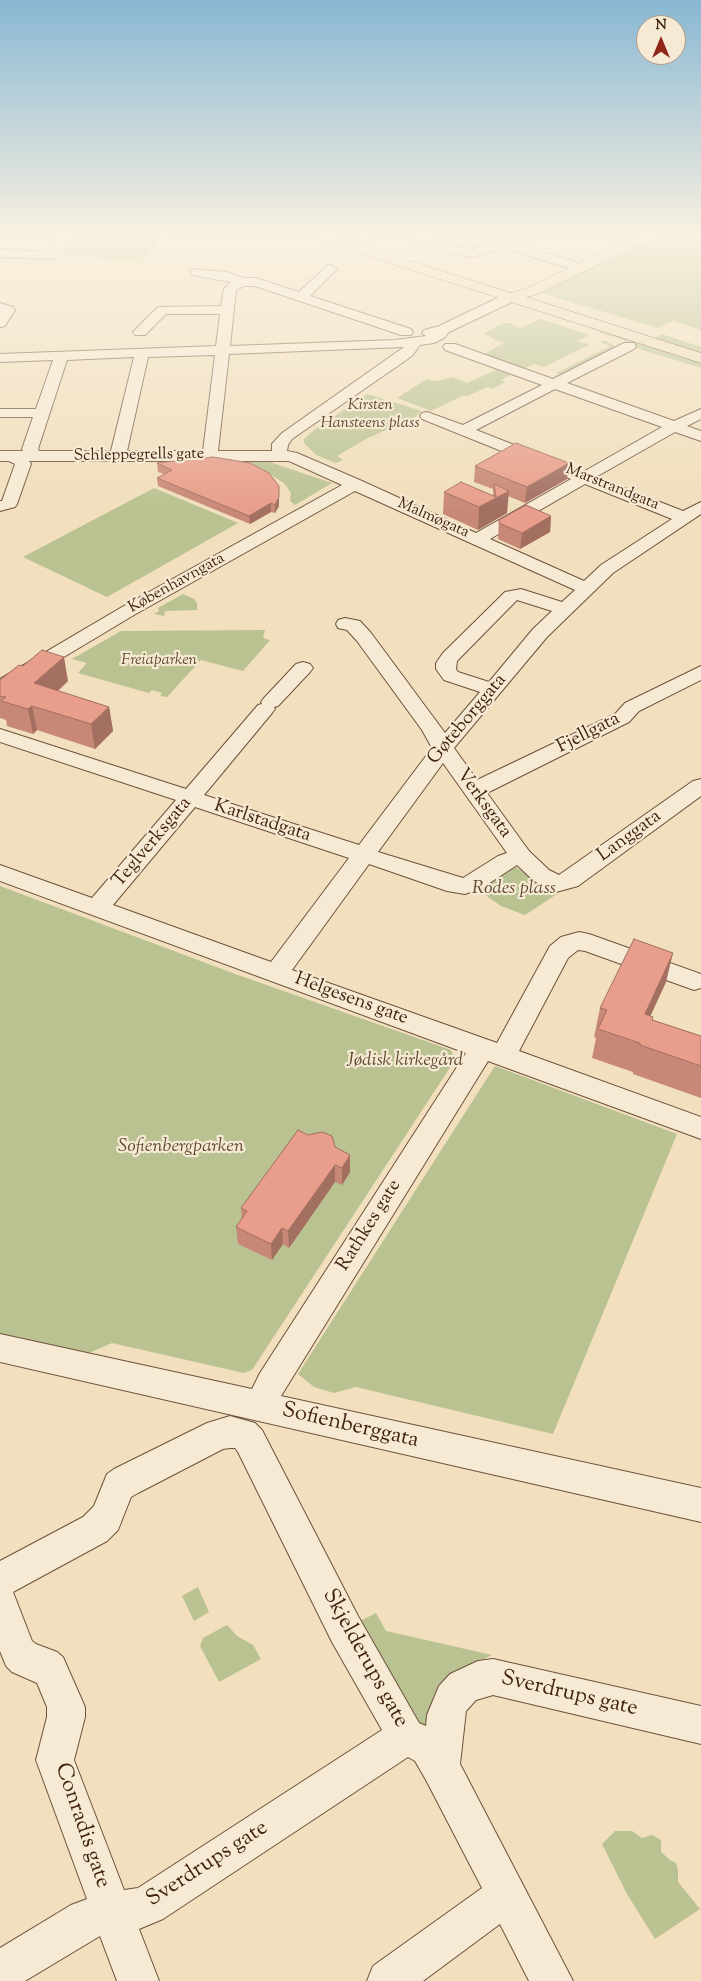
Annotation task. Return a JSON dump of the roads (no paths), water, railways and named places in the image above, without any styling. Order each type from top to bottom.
[{"type":"main road","points":[[603,326],[701,358]]},
{"type":"street","points":[[140,332],[145,326]]},
{"type":"street","points":[[210,455],[225,326]]},
{"type":"street","points":[[279,455],[280,444],[287,436],[407,353],[413,345],[409,337],[381,326]]},
{"type":"street","points":[[0,358],[223,349],[409,337],[434,338],[449,326]]},
{"type":"street","points":[[464,430],[629,346]]},
{"type":"street","points":[[450,347],[670,429],[701,436]]},
{"type":"street","points":[[118,456],[142,352]]},
{"type":"street","points":[[33,456],[30,450],[62,355]]},
{"type":"street","points":[[0,413],[42,413]]},
{"type":"street","points":[[477,539],[701,413]]},
{"type":"street","name":"Marstrandgata","points":[[427,416],[685,518]]},
{"type":"street","name":"Schleppegrells gate","points":[[5,456],[279,455]]},
{"type":"street","name":"Malmøgata","points":[[279,455],[296,458],[356,484],[585,588]]},
{"type":"street","points":[[4,505],[24,464],[20,460],[5,456]]},
{"type":"street","name":"Københavngata","points":[[0,687],[128,612],[356,484]]},
{"type":"street","name":"Gøteborggata","points":[[276,973],[443,748],[540,633],[607,569],[701,507]]},
{"type":"street","points":[[492,689],[451,676],[446,669],[446,663],[511,596],[521,594],[564,609]]},
{"type":"street","name":"Verksgata","points":[[345,624],[353,625],[364,637],[432,728],[443,748],[521,856],[541,876],[556,884]]},
{"type":"street","name":"Teglverksgata","points":[[98,908],[268,705],[303,668]]},
{"type":"street","name":"Fjellgata","points":[[473,791],[622,718],[632,707],[701,672]]},
{"type":"street","name":"Karlstadgata","points":[[0,735],[455,885],[465,886],[506,861],[521,856]]},
{"type":"street","name":"Langgata","points":[[556,884],[570,880],[701,786]]},
{"type":"street","name":"Helgesens gate","points":[[0,873],[701,1128]]},
{"type":"street","name":"Rathkes gate","points":[[251,1420],[271,1383],[494,1052],[559,952],[570,943],[579,941],[590,943],[694,981]]},
{"type":"street","name":"Sofienberggata","points":[[0,1348],[251,1420],[701,1505]]},
{"type":"street","points":[[0,1580],[95,1529],[106,1518],[120,1486],[126,1481],[220,1434],[230,1432],[251,1420]]},
{"type":"street","name":"Skjelderups gate","points":[[251,1420],[250,1441],[345,1629],[406,1736],[429,1747],[475,1831],[506,1895],[552,1981]]},
{"type":"street","name":"Conradis gate","points":[[0,1602],[19,1653],[26,1659],[44,1665],[50,1670],[66,1707],[66,1717],[55,1760],[138,1981]]},
{"type":"street","name":"Sverdrups gate","points":[[440,1766],[446,1715],[452,1699],[463,1687],[478,1680],[493,1677],[701,1725]]},
{"type":"street","name":"Sverdrups gate","points":[[0,1972],[86,1920],[111,1912],[137,1909],[149,1904],[406,1736]]},
{"type":"street","points":[[388,1981],[506,1895]]},
{"type":"park label","name":"Kirsten Hansteens plass","points":[[370,415]]},
{"type":"park label","name":"Freiaparken","points":[[159,661]]},
{"type":"park label","name":"Rodes plass","points":[[514,890]]},
{"type":"park label","name":"Jødisk kirkegård","points":[[405,1062]]},
{"type":"park label","name":"Sofienbergparken","points":[[181,1148]]}]
